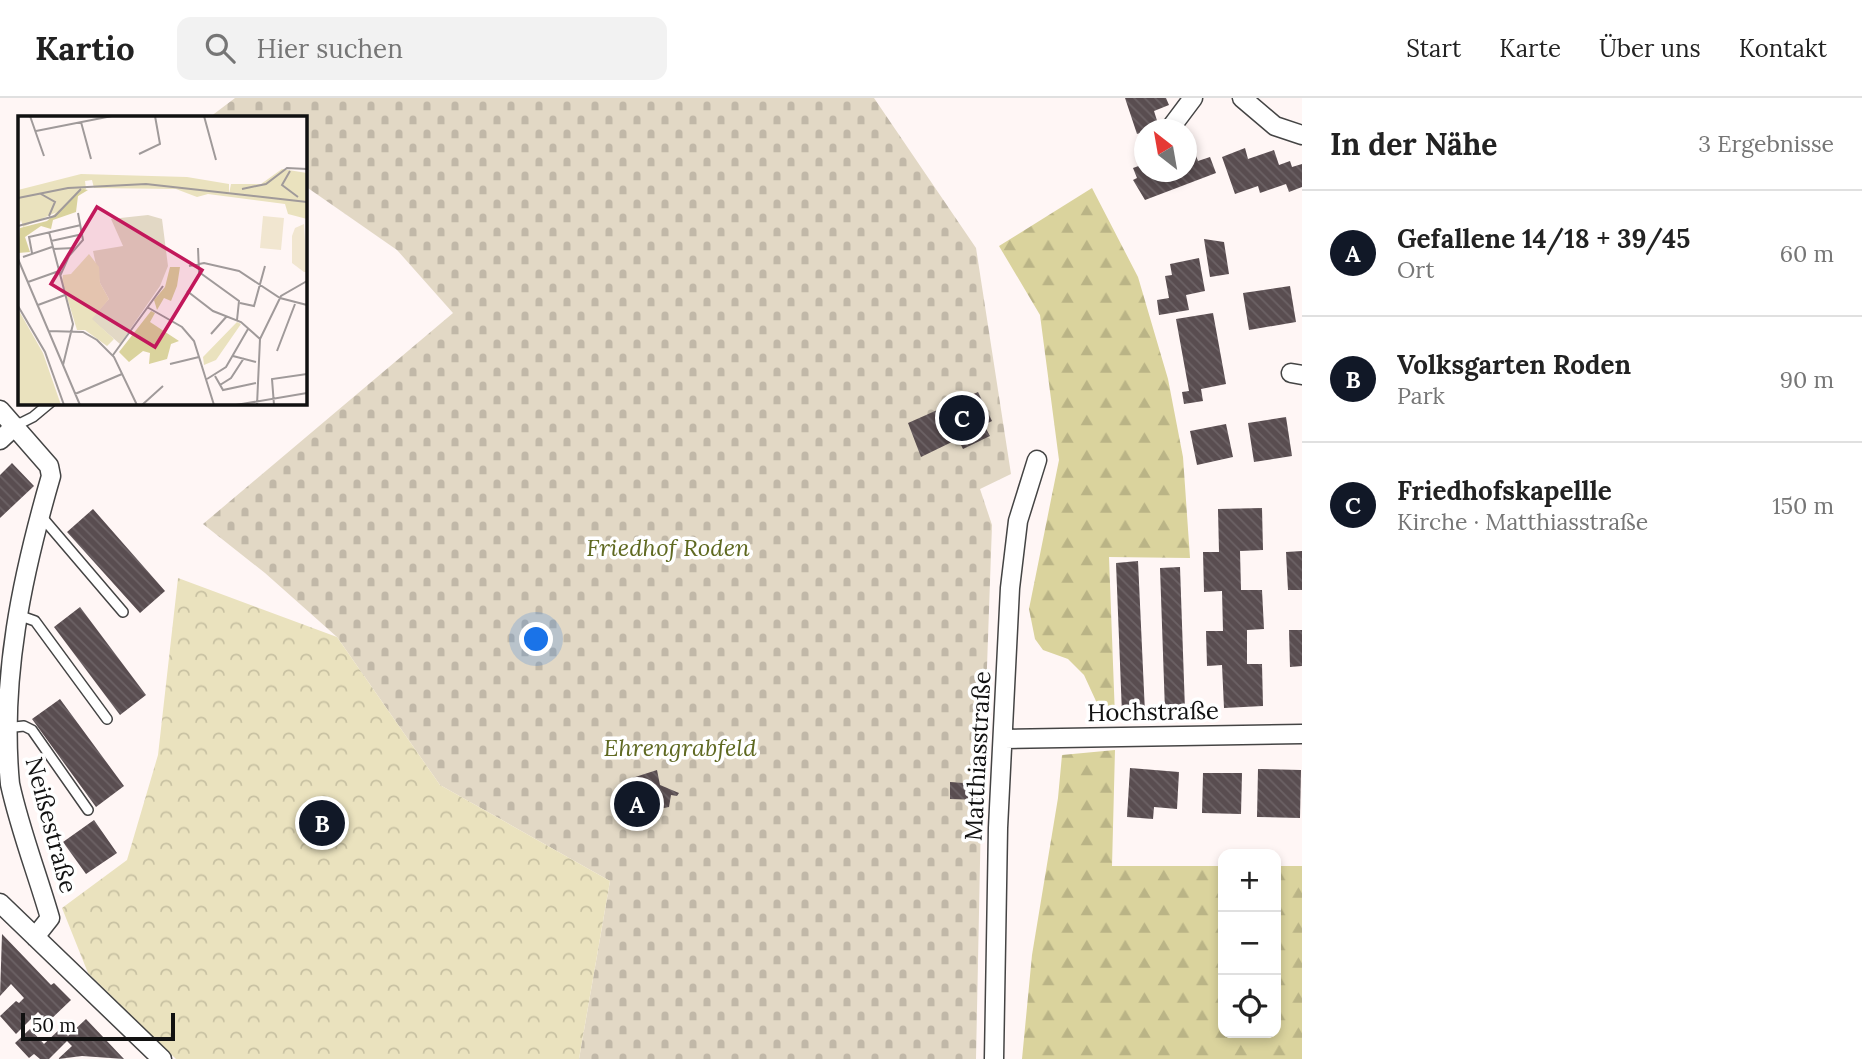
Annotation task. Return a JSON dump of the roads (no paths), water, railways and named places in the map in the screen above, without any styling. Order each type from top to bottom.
[{"type":"street","points":[[1177,119],[1193,98]]},
{"type":"street","points":[[1242,98],[1275,126],[1302,135]]},
{"type":"street","name":"Neißestraße","points":[[0,410],[49,466],[51,476],[9,604],[6,659],[4,729],[10,782],[50,918],[35,937]]},
{"type":"street","points":[[0,440],[15,426]]},
{"type":"street","name":"Matthiasstraße","points":[[994,1059],[998,828],[1015,548],[1025,492],[1037,460]]},
{"type":"street","name":"Hochstraße","points":[[1005,739],[1302,734]]},
{"type":"street","points":[[0,904],[162,1059]]},
{"type":"lane","points":[[15,426],[33,417],[49,404]]},
{"type":"lane","points":[[40,515],[123,612]]},
{"type":"lane","points":[[9,604],[35,621],[107,719]]},
{"type":"lane","points":[[4,729],[24,726],[32,730],[88,810]]},
{"type":"place","name":"Friedhofskapellle","points":[[962,418]]},
{"type":"place","name":"Gefallene 14/18 + 39/45","points":[[637,804]]},
{"type":"place","name":"Volksgarten Roden","points":[[322,823]]},
{"type":"park label","name":"Friedhof Roden","points":[[668,548]]},
{"type":"park label","name":"Ehrengrabfeld","points":[[680,748]]}]
